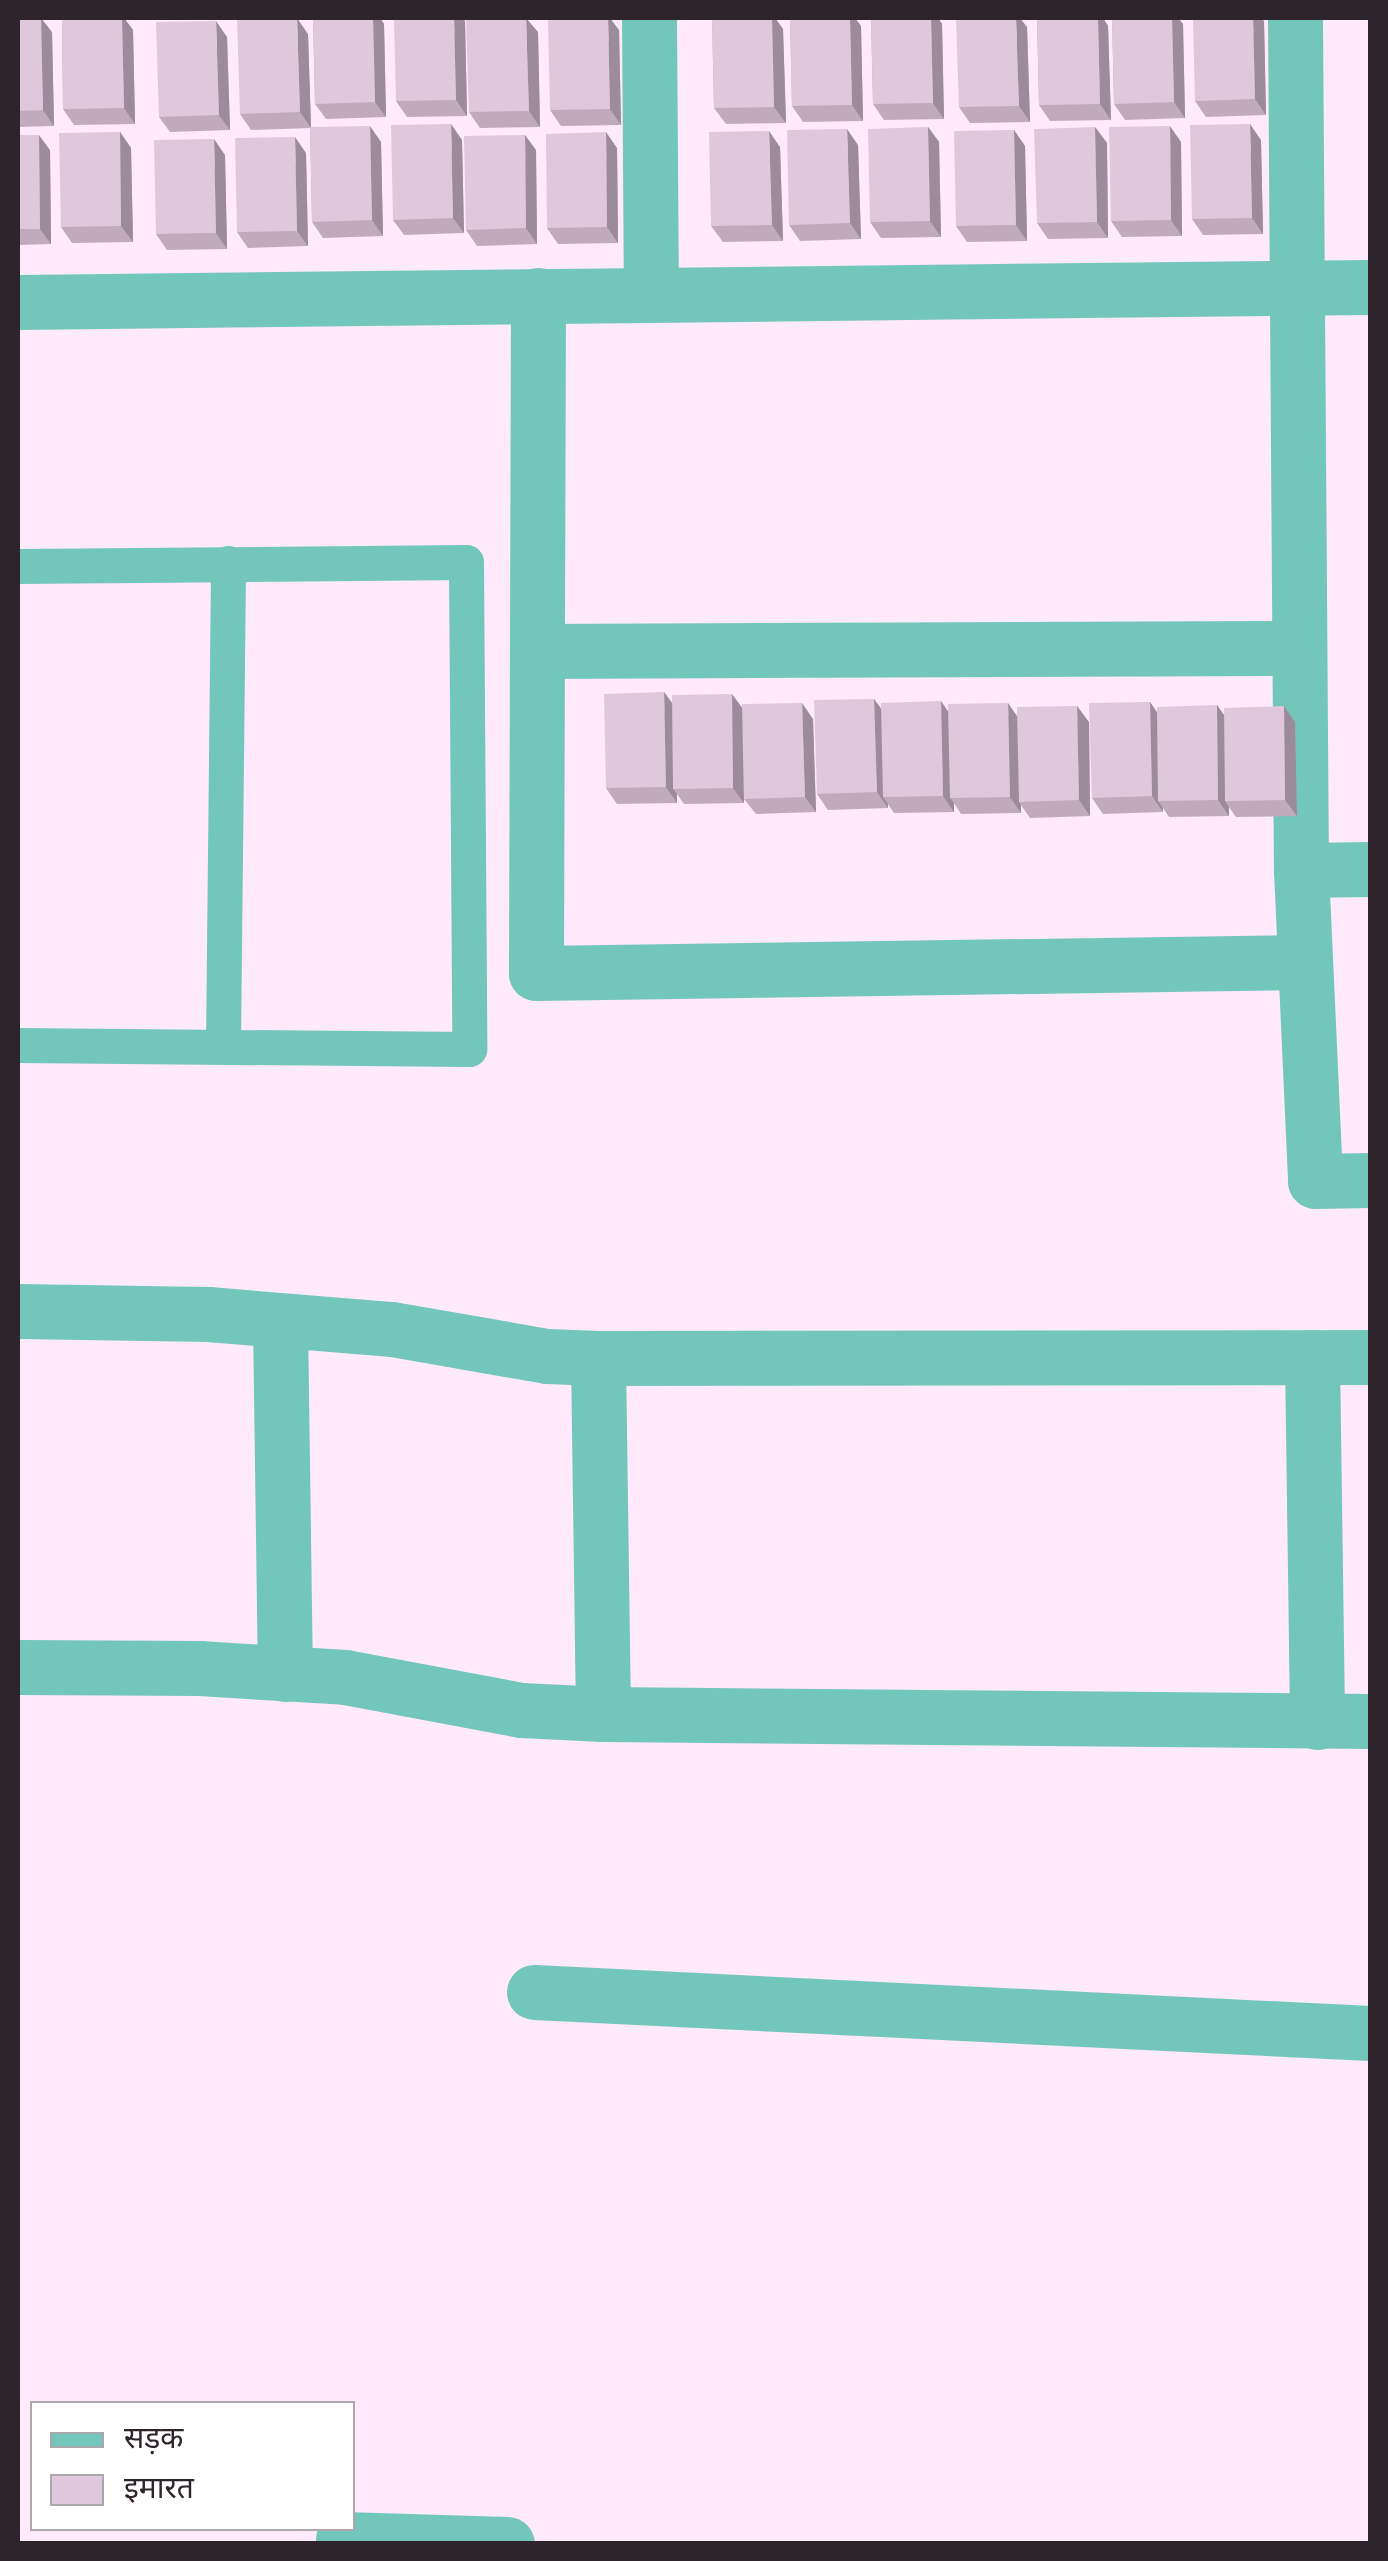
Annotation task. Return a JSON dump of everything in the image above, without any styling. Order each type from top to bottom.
[{"type":"street","points":[[649,18],[651,293]]},
{"type":"street","points":[[1294,18],[1300,870],[1315,1181],[1370,1180]]},
{"type":"street","points":[[18,302],[1370,287]]},
{"type":"street","points":[[538,295],[536,973],[1304,962]]},
{"type":"street","points":[[537,651],[1299,648]]},
{"type":"street","points":[[1300,870],[1370,869]]},
{"type":"street","points":[[18,1311],[280,1320],[598,1358],[1370,1356]]},
{"type":"street","points":[[280,1320],[285,1674]]},
{"type":"street","points":[[18,1667],[345,1677],[521,1710],[603,1714],[1344,1722],[1312,1357]]},
{"type":"street","points":[[598,1358],[603,1714]]},
{"type":"street","points":[[534,1992],[1370,2033]]},
{"type":"street","points":[[343,2538],[507,2544]]},
{"type":"lane","points":[[18,566],[466,562],[469,1048],[18,1044]]},
{"type":"lane","points":[[223,1046],[228,564]]},
{"type":"building","points":[[18,18],[41,18],[43,110],[18,111]]},
{"type":"building","points":[[62,18],[122,18],[124,108],[63,109]]},
{"type":"building","points":[[297,18],[300,112],[240,114],[237,19]]},
{"type":"building","points":[[313,18],[373,18],[375,102],[315,104]]},
{"type":"building","points":[[394,18],[454,18],[456,100],[396,101]]},
{"type":"building","points":[[466,18],[526,18],[529,111],[469,112]]},
{"type":"building","points":[[548,18],[608,18],[610,109],[550,110]]},
{"type":"building","points":[[712,18],[772,18],[774,107],[714,108]]},
{"type":"building","points":[[790,18],[850,18],[852,105],[792,106]]},
{"type":"building","points":[[871,18],[931,18],[933,103],[873,104]]},
{"type":"building","points":[[956,18],[1016,18],[1019,106],[959,107]]},
{"type":"building","points":[[1037,18],[1098,18],[1100,104],[1039,105]]},
{"type":"building","points":[[1112,18],[1172,18],[1174,102],[1114,104]]},
{"type":"building","points":[[1193,18],[1253,18],[1255,99],[1195,101]]},
{"type":"building","points":[[216,21],[219,115],[159,117],[156,22]]},
{"type":"building","points":[[451,124],[453,218],[393,220],[391,125]]},
{"type":"building","points":[[1250,124],[1252,218],[1192,219],[1190,125]]},
{"type":"building","points":[[370,126],[372,220],[312,222],[310,127]]},
{"type":"building","points":[[1170,126],[1171,220],[1111,221],[1109,127]]},
{"type":"building","points":[[928,127],[930,221],[870,222],[868,129]]},
{"type":"building","points":[[1095,127],[1097,222],[1037,223],[1034,129]]},
{"type":"building","points":[[847,129],[850,223],[789,225],[787,130]]},
{"type":"building","points":[[1014,130],[1016,225],[956,226],[954,131]]},
{"type":"building","points":[[769,131],[772,225],[711,226],[709,132]]},
{"type":"building","points":[[120,132],[121,226],[61,227],[59,133]]},
{"type":"building","points":[[606,132],[607,227],[547,228],[546,134]]},
{"type":"building","points":[[18,135],[39,135],[40,229],[18,229]]},
{"type":"building","points":[[525,135],[526,228],[466,230],[464,136]]},
{"type":"building","points":[[295,137],[297,231],[237,232],[235,138]]},
{"type":"building","points":[[214,139],[216,233],[156,234],[154,140]]},
{"type":"building","points":[[664,692],[666,787],[606,788],[604,694]]},
{"type":"building","points":[[732,694],[733,788],[673,789],[672,695]]},
{"type":"building","points":[[874,699],[877,792],[817,794],[814,700]]},
{"type":"building","points":[[941,701],[943,796],[883,797],[881,703]]},
{"type":"building","points":[[1150,702],[1152,796],[1092,798],[1089,703]]},
{"type":"building","points":[[802,703],[805,797],[744,799],[742,704]]},
{"type":"building","points":[[1008,703],[1010,797],[950,798],[948,704]]},
{"type":"building","points":[[1217,705],[1218,800],[1158,801],[1157,707]]},
{"type":"building","points":[[1077,706],[1079,800],[1019,802],[1017,707]]},
{"type":"building","points":[[1284,706],[1285,800],[1225,801],[1224,708]]}]
